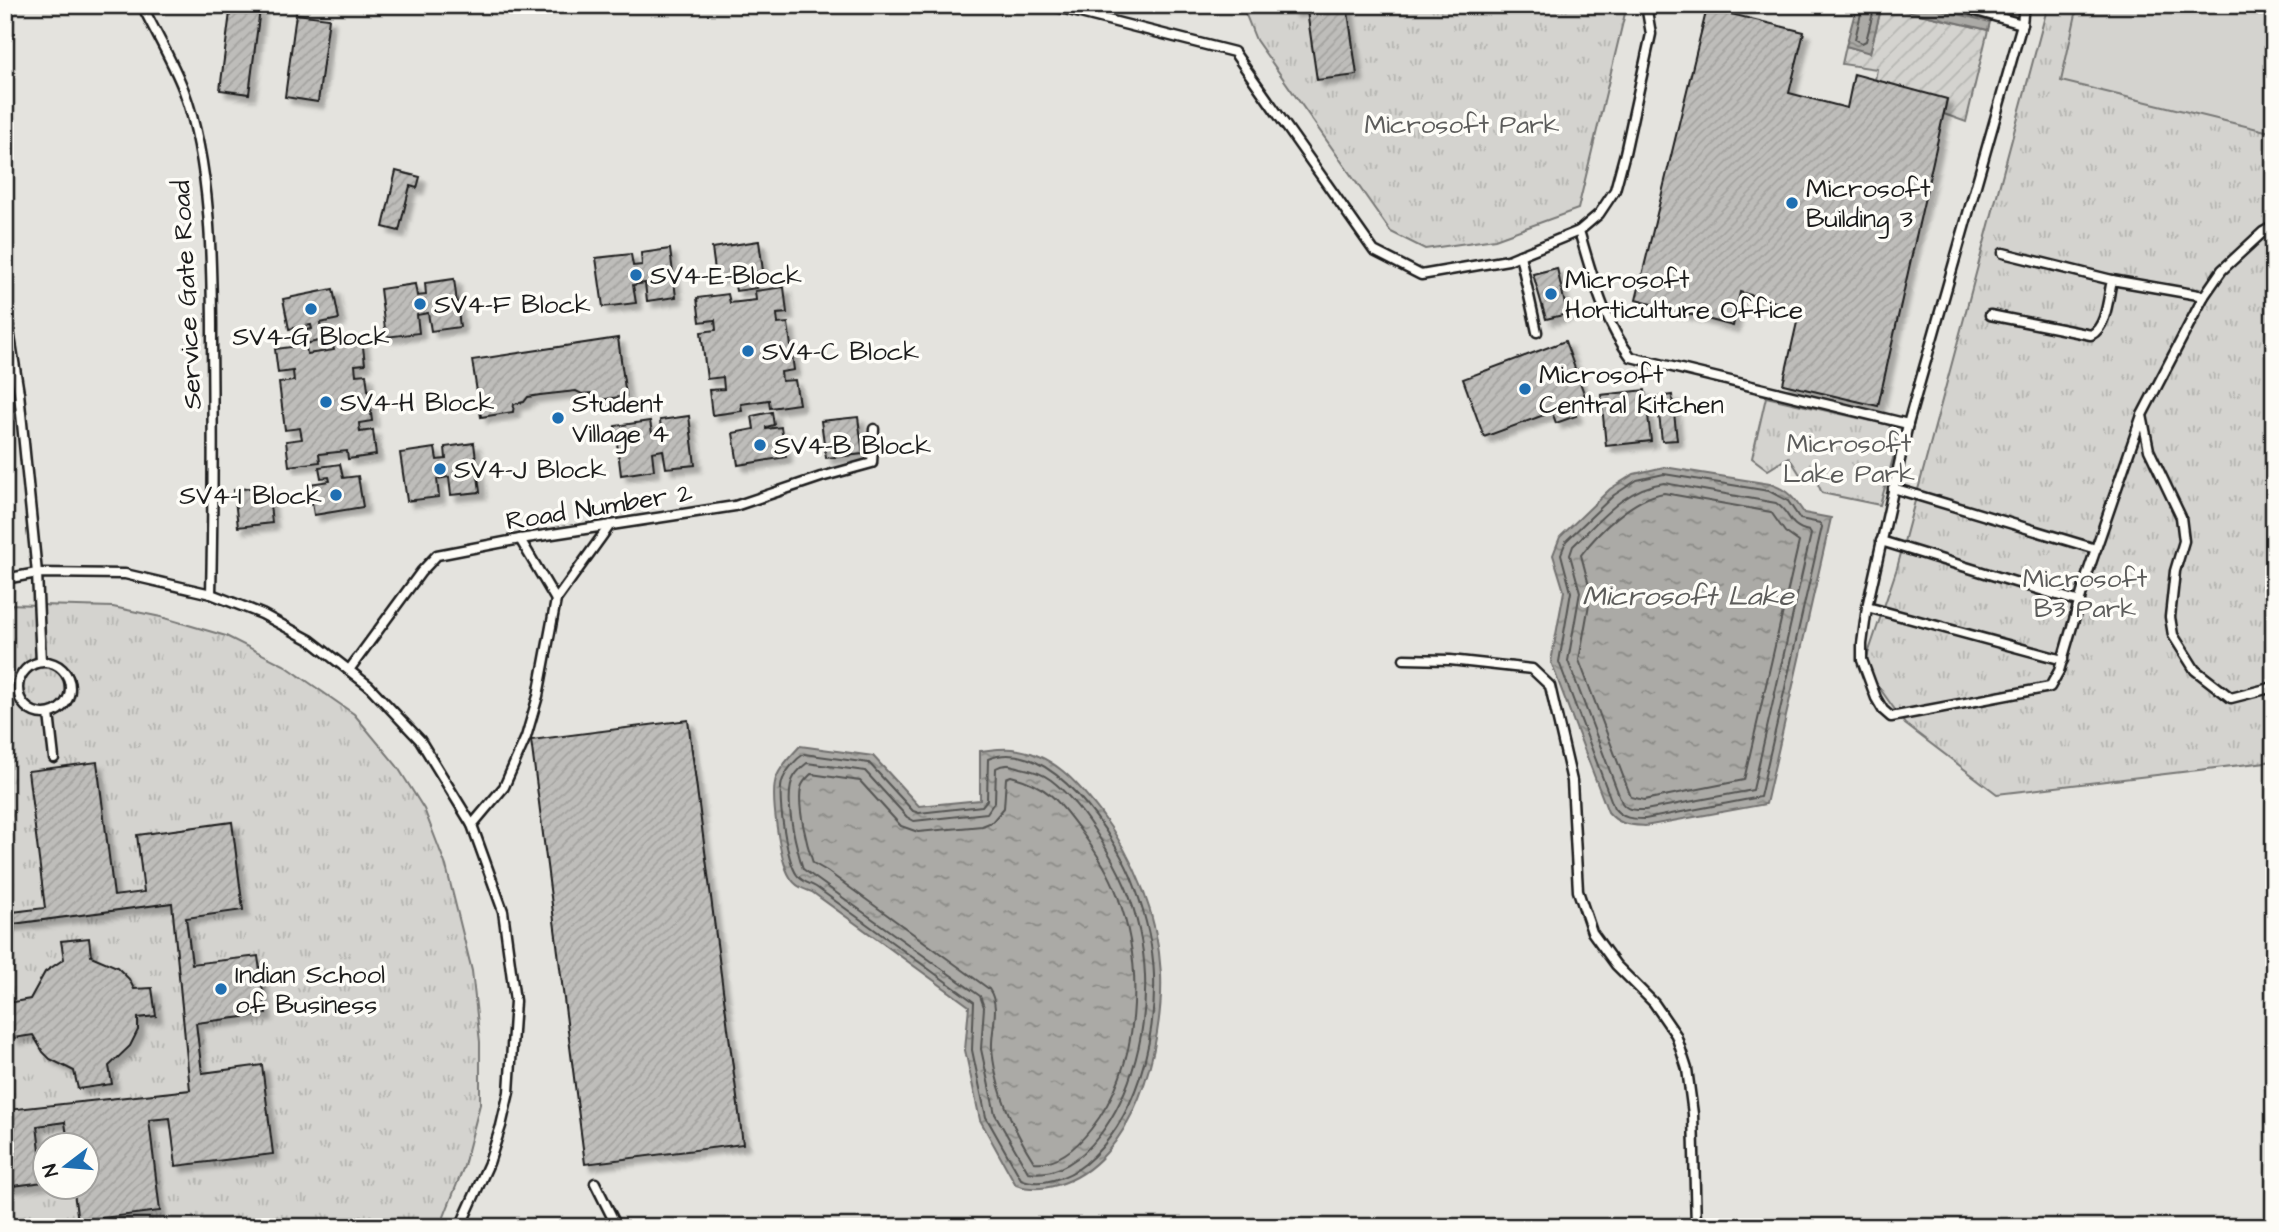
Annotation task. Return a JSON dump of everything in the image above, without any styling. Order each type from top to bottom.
[{"type":"lane","name":"Service Gate Road","points":[[142,5],[184,92],[197,139],[208,209],[212,279],[214,455],[211,594]]},
{"type":"lane","points":[[1049,5],[1234,52],[1374,251],[1421,275],[1508,260],[1578,231],[1599,214],[1615,190],[1625,153],[1651,34],[1646,5]]},
{"type":"lane","points":[[1955,5],[2022,24]]},
{"type":"lane","points":[[2024,5],[2022,24],[1908,424],[1867,607],[1862,660],[1876,698],[1891,717],[2050,687],[2063,660],[2096,549],[2142,415],[2204,296],[2222,270],[2263,232],[2274,226]]},
{"type":"lane","points":[[1578,231],[1605,310],[1618,340],[1631,357],[1908,424]]},
{"type":"lane","points":[[2003,253],[2112,280],[2204,296]]},
{"type":"lane","points":[[1520,255],[1537,332]]},
{"type":"lane","points":[[1990,315],[2091,335],[2098,331],[2102,323],[2112,280]]},
{"type":"lane","points":[[5,305],[19,393],[37,573],[41,663]]},
{"type":"lane","points":[[2142,415],[2149,450],[2181,517],[2184,541],[2175,571],[2170,617],[2173,635],[2195,670],[2231,698],[2274,687]]},
{"type":"lane","name":"Road Number 2","points":[[349,670],[421,572],[437,555],[520,539],[735,506],[872,463],[874,429]]},
{"type":"lane","points":[[1893,488],[2096,549]]},
{"type":"lane","points":[[472,825],[504,787],[526,737],[538,696],[556,600],[610,525]]},
{"type":"lane","points":[[520,539],[556,600]]},
{"type":"lane","points":[[1881,541],[2080,601]]},
{"type":"lane","points":[[5,579],[37,573],[125,574],[211,594],[262,614],[310,640],[369,685],[419,740],[472,825],[503,911],[515,1001],[509,1092],[501,1126],[489,1163],[460,1227]]},
{"type":"lane","points":[[1867,607],[2063,660]]},
{"type":"lane","points":[[1404,659],[1450,660],[1532,669],[1550,686],[1572,781],[1578,891],[1592,932],[1616,965],[1654,1003],[1676,1035],[1687,1069],[1693,1114],[1696,1227]]},
{"type":"lane","points":[[30,665],[57,665],[67,674],[71,688],[68,701],[58,711],[49,714],[31,712],[21,702],[18,688],[21,675],[30,665]]},
{"type":"lane","points":[[49,714],[54,758]]},
{"type":"lane","points":[[595,1183],[617,1227]]},
{"type":"shaded area","points":[[5,5],[2274,5],[2274,1227],[5,1227]]},
{"type":"green space","name":"Microsoft Park","points":[[1242,5],[1627,5],[1578,209],[1495,239],[1425,249],[1391,232],[1256,40]]},
{"type":"green space","points":[[1882,5],[1988,30],[1966,122],[1944,114],[1947,100],[1875,80],[1877,69],[1842,64],[1846,46],[1870,52]]},
{"type":"green space","name":"Microsoft B3 Park","points":[[2048,5],[2274,5],[2274,761],[1997,794],[1905,724],[1864,666],[1897,568]]},
{"type":"green space","points":[[2078,5],[2274,5],[2274,133],[2061,81]]},
{"type":"green space","name":"Microsoft Lake Park","points":[[1766,397],[1889,425],[1897,444],[1880,505],[1822,493],[1812,471],[1801,476],[1789,457],[1768,470],[1752,458]]},
{"type":"green space","points":[[5,604],[113,607],[161,617],[226,636],[284,665],[354,714],[397,766],[424,809],[446,866],[472,971],[480,1042],[480,1104],[464,1166],[440,1227],[5,1227]]},
{"type":"water","points":[[1857,5],[1882,5],[1870,53],[1846,46]]},
{"type":"water","points":[[1882,5],[1922,5],[1990,22],[1988,30]]},
{"type":"water","name":"Microsoft Lake","points":[[1664,467],[1770,484],[1790,495],[1804,513],[1831,518],[1766,804],[1645,826],[1629,825],[1620,822],[1608,812],[1551,662],[1564,591],[1553,555],[1560,537],[1610,489],[1634,474]]},
{"type":"water","points":[[800,746],[873,756],[919,806],[980,800],[980,751],[1008,749],[1026,752],[1051,763],[1073,780],[1113,830],[1134,868],[1150,909],[1159,952],[1161,1002],[1150,1066],[1139,1098],[1125,1127],[1106,1153],[1084,1173],[1047,1187],[1016,1185],[980,1120],[965,1050],[969,1006],[792,880],[786,869],[779,842],[774,796],[777,776]]},
{"type":"building","points":[[231,5],[260,9],[249,94],[220,90]]},
{"type":"building","points":[[1291,5],[1330,5],[1292,11]]},
{"type":"building","points":[[1347,5],[1357,75],[1317,80],[1307,11]]},
{"type":"building","name":"Microsoft Building 3","points":[[1707,8],[1804,32],[1789,93],[1847,108],[1854,74],[1947,99],[1878,406],[1783,384],[1800,309],[1740,292],[1733,326],[1636,300]]},
{"type":"building","points":[[296,14],[329,18],[318,102],[285,97]]},
{"type":"building","points":[[396,171],[420,177],[417,188],[410,186],[399,231],[383,227]]},
{"type":"building","points":[[759,241],[763,271],[745,274],[746,280],[755,279],[757,288],[736,291],[733,276],[716,278],[712,248]]},
{"type":"building","name":"SV4-E-Block","points":[[670,249],[676,297],[647,301],[645,283],[633,285],[636,303],[603,307],[596,258],[631,254],[633,266],[642,265],[641,253]]},
{"type":"building","name":"Microsoft Horticulture Office","points":[[1557,268],[1567,314],[1546,319],[1533,274]]},
{"type":"building","name":"SV4-F Block","points":[[454,279],[460,327],[431,331],[428,313],[417,315],[419,333],[386,337],[380,289],[415,284],[417,296],[426,295],[425,283]]},
{"type":"building","name":"SV4-C Block","points":[[784,287],[787,313],[777,314],[778,324],[788,323],[794,370],[781,372],[782,381],[795,380],[799,404],[770,408],[769,400],[741,404],[742,411],[712,415],[709,390],[724,389],[723,377],[707,379],[701,332],[716,330],[715,320],[700,322],[697,298],[728,294],[730,303],[756,300],[755,291]]},
{"type":"building","name":"SV4-G Block","points":[[333,289],[339,319],[320,323],[323,340],[305,344],[302,331],[312,329],[311,325],[289,329],[283,299]]},
{"type":"building","name":"SV4-H Block","points":[[362,338],[365,364],[355,365],[356,375],[366,374],[372,421],[359,423],[360,432],[373,430],[376,455],[348,459],[347,451],[319,454],[320,462],[289,466],[286,441],[302,439],[300,428],[285,430],[279,383],[294,381],[293,371],[278,373],[275,349],[306,345],[307,354],[334,350],[332,342]]},
{"type":"building","points":[[618,338],[626,396],[593,401],[591,393],[582,394],[576,391],[540,395],[514,404],[513,412],[481,417],[472,360]]},
{"type":"building","name":"Microsoft Central Kitchen","points":[[1565,341],[1586,399],[1571,404],[1576,416],[1556,423],[1552,412],[1484,437],[1463,379]]},
{"type":"building","points":[[1645,390],[1651,441],[1606,446],[1601,395]]},
{"type":"building","points":[[1672,395],[1677,440],[1662,441],[1657,397]]},
{"type":"building","name":"SV4-B Block","points":[[772,412],[774,425],[766,429],[781,427],[786,457],[738,465],[733,433],[754,429],[752,416]]},
{"type":"building","points":[[689,416],[695,465],[666,468],[663,450],[652,452],[654,470],[621,475],[615,426],[650,421],[652,433],[661,432],[660,420]]},
{"type":"building","points":[[858,417],[863,454],[826,458],[821,421]]},
{"type":"building","name":"SV4-J Block","points":[[474,443],[480,492],[451,495],[449,477],[437,479],[439,497],[407,501],[400,453],[435,448],[437,460],[446,459],[445,447]]},
{"type":"building","name":"SV4-I Block","points":[[340,464],[343,478],[358,476],[363,507],[314,515],[309,484],[330,481],[329,477],[321,478],[319,467]]},
{"type":"building","points":[[268,486],[272,523],[238,527],[234,490]]},
{"type":"building","points":[[688,720],[743,1144],[585,1164],[531,740]]},
{"type":"building","name":"Indian School of Business","points":[[97,762],[114,896],[144,892],[137,835],[232,822],[243,910],[186,918],[192,964],[258,956],[266,1014],[196,1023],[202,1073],[262,1065],[273,1154],[176,1166],[170,1118],[149,1120],[160,1211],[78,1221],[75,1200],[102,1200],[102,1130],[66,1130],[65,1122],[37,1126],[38,1130],[32,1130],[32,1184],[5,1187],[5,1085],[8,1110],[190,1090],[172,903],[5,925],[5,913],[45,908],[28,771]]},
{"type":"building","points":[[89,938],[91,956],[117,967],[129,979],[134,989],[152,988],[156,1016],[138,1018],[138,1030],[130,1046],[109,1066],[112,1084],[78,1089],[74,1071],[50,1059],[33,1035],[13,1038],[8,1003],[30,999],[45,972],[64,959],[61,941]]},
{"type":"place","name":"Microsoft Building 3","points":[[1792,203]]},
{"type":"place","name":"SV4-E-Block","points":[[636,275]]},
{"type":"place","name":"Microsoft Horticulture Office","points":[[1551,294]]},
{"type":"place","name":"SV4-F Block","points":[[420,304]]},
{"type":"place","name":"SV4-G Block","points":[[311,309]]},
{"type":"place","name":"SV4-C Block","points":[[748,351]]},
{"type":"place","name":"Microsoft Central Kitchen","points":[[1525,389]]},
{"type":"place","name":"SV4-H Block","points":[[326,402]]},
{"type":"place","name":"Student Village 4","points":[[558,418]]},
{"type":"place","name":"SV4-B Block","points":[[760,445]]},
{"type":"place","name":"SV4-J Block","points":[[440,469]]},
{"type":"place","name":"SV4-I Block","points":[[336,495]]},
{"type":"place","name":"Indian School of Business","points":[[221,989]]}]
